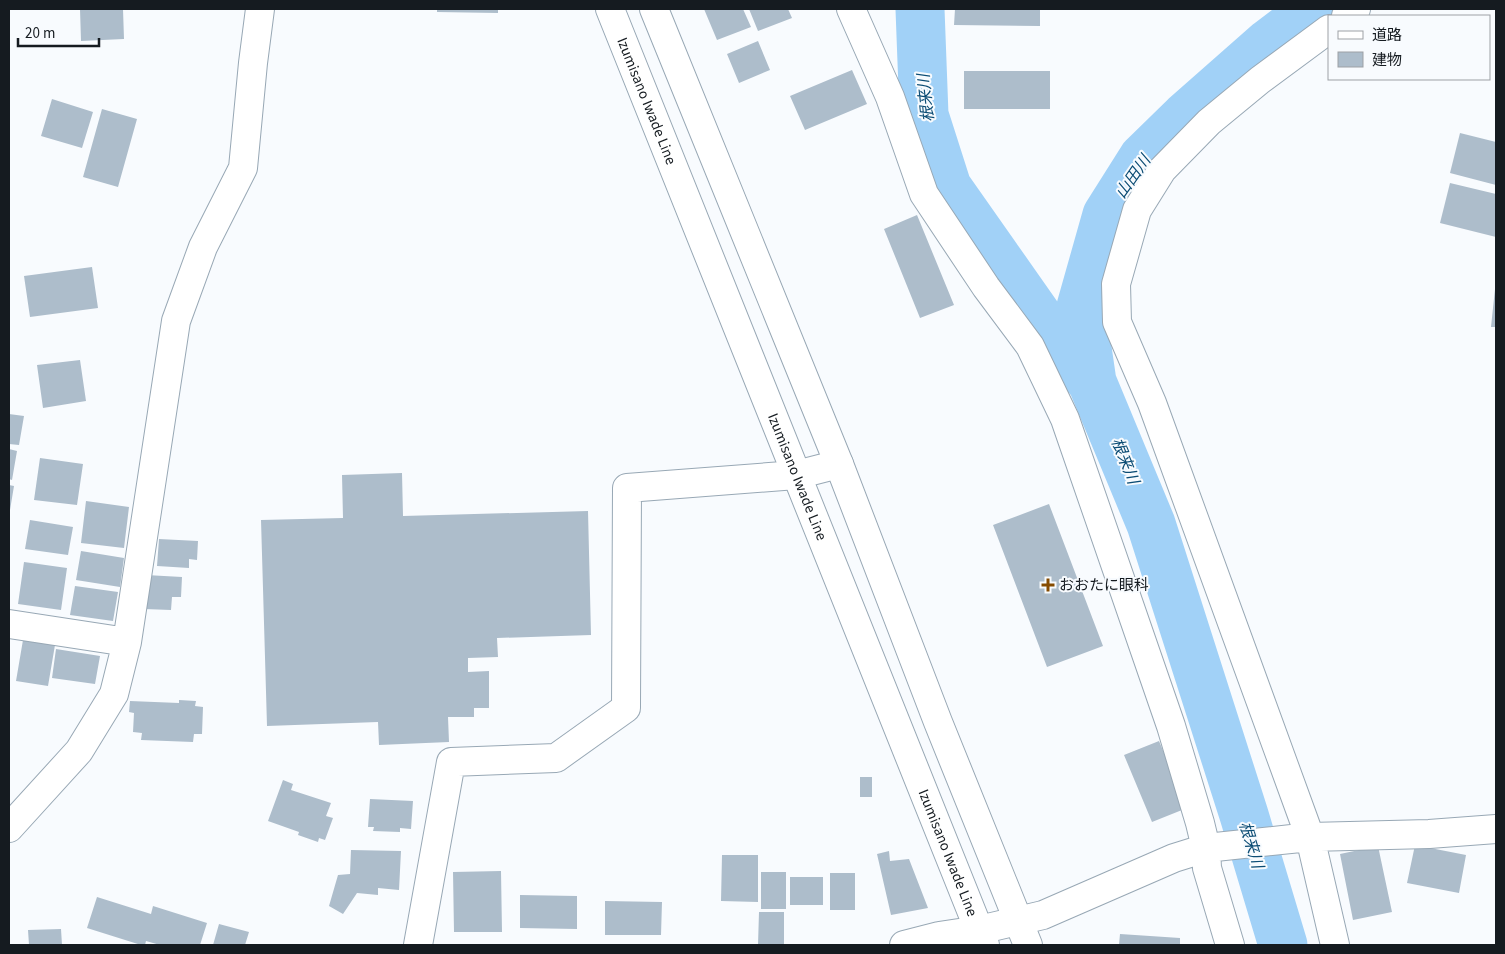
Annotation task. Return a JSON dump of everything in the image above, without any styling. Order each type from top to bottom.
[{"type":"street","points":[[9,828],[79,751],[114,694],[127,642],[176,321],[203,247],[243,168],[260,9]]},
{"type":"street","name":"Izumisano Iwade Line","points":[[610,9],[982,937]]},
{"type":"street","points":[[654,9],[839,464],[938,722],[1023,933]]},
{"type":"street","points":[[851,9],[890,97],[924,194],[986,287],[1030,346],[1065,419],[1171,726],[1206,848],[1207,868],[1230,945]]},
{"type":"street","points":[[1328,30],[1260,80],[1209,122],[1162,170],[1137,210],[1116,284],[1117,322],[1152,404],[1335,945]]},
{"type":"street","points":[[418,945],[451,762],[556,758],[626,708],[627,488],[796,475],[839,464]]},
{"type":"street","points":[[9,624],[127,642]]},
{"type":"street","points":[[904,945],[939,936],[982,937],[1023,933],[1043,915],[1174,858],[1206,848],[1300,838],[1429,834],[1496,829]]},
{"type":"building","points":[[80,9],[123,9],[124,39],[81,41]]},
{"type":"building","points":[[437,9],[498,9],[498,13],[437,12]]},
{"type":"building","points":[[704,9],[743,9],[751,27],[717,40]]},
{"type":"building","points":[[749,9],[788,9],[792,18],[758,31]]},
{"type":"building","points":[[955,9],[1040,9],[1040,26],[954,25]]},
{"type":"building","points":[[758,41],[770,70],[739,83],[727,54]]},
{"type":"building","points":[[852,70],[867,104],[805,130],[790,96]]},
{"type":"building","points":[[964,71],[1050,71],[1050,109],[964,109]]},
{"type":"building","points":[[52,99],[93,112],[82,148],[41,136]]},
{"type":"building","points":[[102,109],[137,119],[118,187],[83,177]]},
{"type":"building","points":[[1460,133],[1496,142],[1496,185],[1450,173]]},
{"type":"building","points":[[1450,183],[1496,194],[1496,237],[1440,223]]},
{"type":"building","points":[[917,215],[954,305],[920,318],[884,229]]},
{"type":"building","points":[[92,267],[98,308],[30,317],[24,276]]},
{"type":"building","points":[[1495,289],[1496,327],[1491,327]]},
{"type":"building","points":[[80,360],[86,401],[43,408],[37,365]]},
{"type":"building","points":[[9,414],[24,416],[19,445],[9,444]]},
{"type":"building","points":[[9,449],[17,451],[12,480],[9,479]]},
{"type":"building","points":[[40,458],[83,464],[77,505],[34,500]]},
{"type":"building","points":[[402,473],[403,516],[588,511],[591,635],[497,638],[498,657],[468,658],[468,672],[489,671],[489,708],[474,708],[474,717],[448,717],[449,742],[379,745],[378,722],[267,726],[261,520],[343,518],[342,475]]},
{"type":"building","points":[[9,485],[14,486],[10,510],[9,510]]},
{"type":"building","points":[[86,501],[129,507],[124,548],[81,543]]},
{"type":"building","name":"おおたに眼科","points":[[1049,504],[1103,646],[1047,667],[993,525]]},
{"type":"building","points":[[30,520],[73,527],[68,555],[25,549]]},
{"type":"building","points":[[159,539],[198,541],[197,560],[189,559],[189,568],[157,566]]},
{"type":"building","points":[[81,551],[124,558],[120,587],[76,580]]},
{"type":"building","points":[[24,562],[67,568],[61,610],[18,604]]},
{"type":"building","points":[[146,575],[182,577],[181,597],[172,597],[171,610],[144,609]]},
{"type":"building","points":[[75,586],[118,592],[113,621],[70,615]]},
{"type":"building","points":[[23,640],[55,645],[48,686],[16,681]]},
{"type":"building","points":[[56,649],[100,656],[95,684],[52,678]]},
{"type":"building","points":[[179,700],[196,701],[195,706],[203,707],[202,734],[194,734],[193,742],[141,740],[142,733],[133,732],[134,713],[129,712],[130,701],[179,703]]},
{"type":"building","points":[[1159,741],[1187,808],[1152,822],[1124,755]]},
{"type":"building","points":[[860,777],[872,777],[872,797],[860,797]]},
{"type":"building","points":[[283,780],[293,784],[291,790],[331,803],[326,816],[333,818],[325,840],[319,838],[318,842],[298,835],[299,832],[268,821]]},
{"type":"building","points":[[370,799],[413,801],[411,829],[400,828],[400,832],[373,831],[374,827],[368,827]]},
{"type":"building","points":[[1415,845],[1466,855],[1459,893],[1407,883]]},
{"type":"building","points":[[1378,846],[1392,912],[1353,920],[1340,854]]},
{"type":"building","points":[[351,850],[401,851],[399,890],[378,888],[378,895],[357,893],[343,914],[329,906],[338,875],[350,874]]},
{"type":"building","points":[[889,851],[890,861],[909,859],[928,908],[891,915],[877,854]]},
{"type":"building","points":[[722,855],[758,855],[758,902],[721,901]]},
{"type":"building","points":[[501,871],[502,932],[454,932],[453,872]]},
{"type":"building","points":[[761,872],[786,872],[786,909],[761,909]]},
{"type":"building","points":[[830,873],[855,873],[855,910],[830,910]]},
{"type":"building","points":[[790,877],[823,877],[823,905],[790,905]]},
{"type":"building","points":[[520,895],[577,896],[577,929],[520,928]]},
{"type":"building","points":[[97,897],[151,914],[153,906],[207,923],[200,945],[160,945],[146,941],[145,945],[141,945],[87,928]]},
{"type":"building","points":[[605,901],[662,902],[661,935],[605,935]]},
{"type":"building","points":[[759,912],[784,912],[784,945],[758,945]]},
{"type":"building","points":[[219,924],[249,932],[245,945],[213,945]]},
{"type":"building","points":[[61,929],[62,945],[29,945],[28,930]]},
{"type":"building","points":[[1120,934],[1180,938],[1180,945],[1119,945]]},
{"type":"waterway","name":"根来川","points":[[920,9],[924,115],[947,187],[1046,328],[1092,382],[1151,524],[1244,815],[1283,945]]},
{"type":"waterway","name":"山田川","points":[[1092,382],[1081,307],[1107,215],[1143,158],[1185,117],[1269,43],[1314,9]]},
{"type":"place","name":"おおたに眼科","points":[[1048,585]]}]
